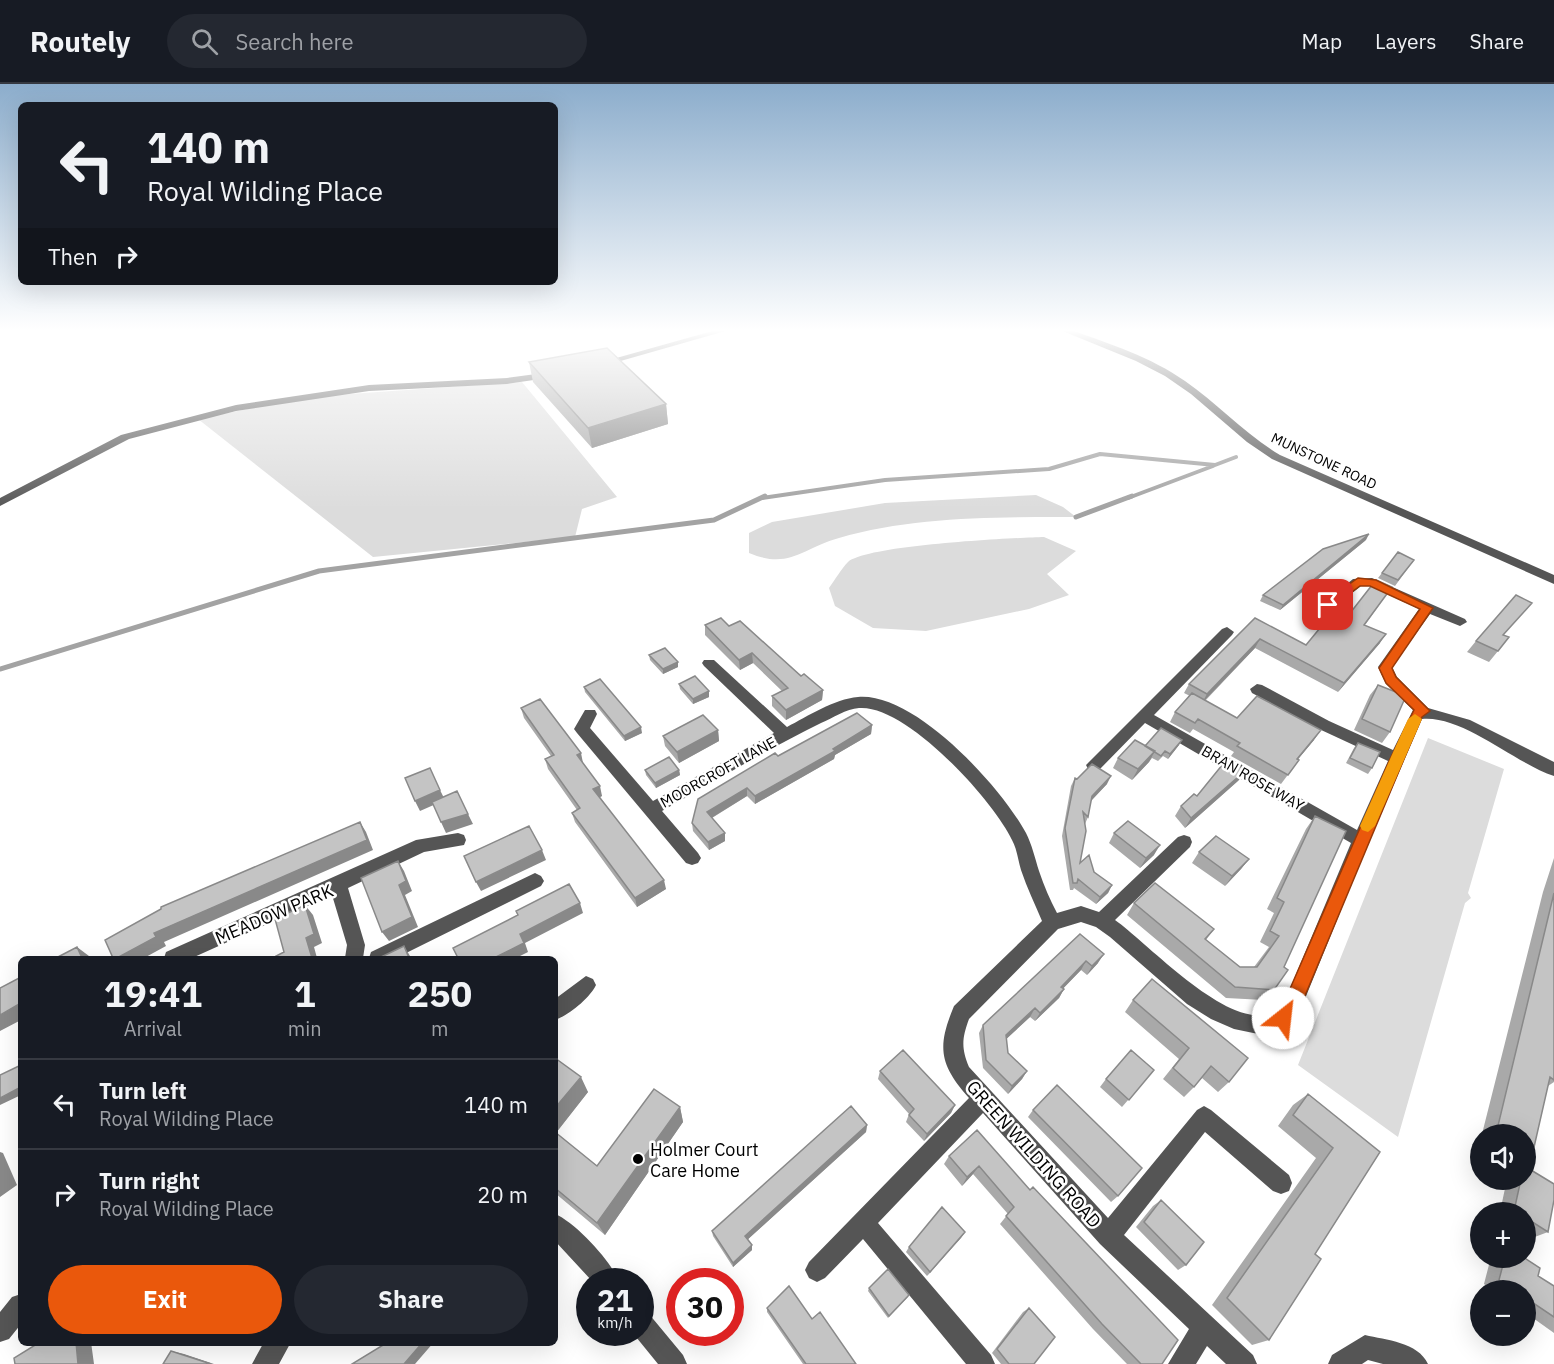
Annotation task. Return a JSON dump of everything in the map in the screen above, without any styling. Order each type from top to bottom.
[{"type":"street","points":[[0,503],[125,437],[226,411],[368,390]]},
{"type":"street","name":"MUNSTONE ROAD","points":[[1191,390],[1249,442],[1276,457],[1554,580]]},
{"type":"street","points":[[1328,605],[1358,582],[1372,582],[1460,622]]},
{"type":"street","points":[[1427,608],[1385,668],[1391,680],[1424,711],[1438,714],[1510,745],[1554,771]]},
{"type":"street","points":[[1094,765],[1227,632]]},
{"type":"street","name":"MOORCROFT LANE","points":[[710,663],[785,734]]},
{"type":"street","points":[[1257,690],[1397,759]]},
{"type":"street","name":"MOORCROFT LANE","points":[[651,810],[785,734],[840,708],[861,701],[883,703],[899,711],[968,768],[998,801],[1020,838],[1031,874],[1052,923]]},
{"type":"street","points":[[1184,842],[1102,921],[1206,1007],[1238,1022],[1265,1025],[1283,1018],[1293,1004],[1361,840],[1417,714],[1424,711]]},
{"type":"street","name":"MOORCROFT LANE","points":[[590,714],[582,729],[692,858]]},
{"type":"street","name":"BRAN ROSE WAY","points":[[1144,716],[1361,840]]},
{"type":"street","points":[[338,884],[422,845],[458,840]]},
{"type":"street","points":[[382,956],[535,881]]},
{"type":"street","name":"MEADOW PARK","points":[[177,956],[338,884],[356,945],[354,956]]},
{"type":"street","name":"GREEN WILDING ROAD","points":[[1102,921],[1081,914],[1052,923],[961,1013],[952,1038],[953,1053],[961,1074],[982,1099],[1108,1236],[1244,1364]]},
{"type":"street","points":[[558,1008],[586,985]]},
{"type":"street","points":[[817,1270],[982,1099]]},
{"type":"street","points":[[1108,1236],[1204,1117],[1281,1183]]},
{"type":"street","points":[[863,1222],[981,1364]]},
{"type":"street","points":[[558,1228],[596,1268]]},
{"type":"street","points":[[0,1330],[18,1309]]},
{"type":"street","points":[[1181,1364],[1205,1328]]},
{"type":"street","points":[[654,1340],[674,1364]]},
{"type":"street","points":[[265,1364],[276,1346]]},
{"type":"street","points":[[1341,1364],[1365,1347],[1404,1357],[1415,1364]]},
{"type":"shaded area","points":[[411,390],[528,390],[617,497],[582,509],[575,537],[373,557],[198,419],[307,397]]},
{"type":"shaded area","points":[[1036,495],[1063,507],[1076,517],[956,519],[896,525],[839,538],[786,558],[763,558],[749,553],[749,533],[772,522],[885,503]]},
{"type":"shaded area","points":[[1044,537],[1076,551],[1047,574],[1069,595],[1029,609],[926,631],[873,628],[835,606],[829,588],[848,562],[882,551],[941,544]]},
{"type":"shaded area","points":[[1428,738],[1504,769],[1468,893],[1471,898],[1465,903],[1398,1137],[1298,1065]]},
{"type":"building","points":[[554,390],[651,390],[666,404],[588,428]]},
{"type":"building","points":[[1369,534],[1283,605],[1263,595],[1323,549]]},
{"type":"building","points":[[1398,552],[1414,560],[1398,580],[1382,573]]},
{"type":"building","points":[[1376,580],[1392,587],[1364,625],[1386,634],[1344,683],[1260,639],[1207,694],[1189,684],[1255,618],[1306,645],[1334,611],[1347,617]]},
{"type":"building","points":[[1516,595],[1532,603],[1503,635],[1509,637],[1498,651],[1476,641]]},
{"type":"building","points":[[721,618],[729,626],[740,621],[801,676],[804,674],[823,690],[786,710],[772,696],[788,688],[752,653],[739,660],[705,625]]},
{"type":"building","points":[[665,648],[678,662],[663,669],[649,655]]},
{"type":"building","points":[[695,676],[709,691],[693,699],[679,684]]},
{"type":"building","points":[[600,679],[641,727],[624,736],[584,687]]},
{"type":"building","points":[[1378,685],[1406,696],[1390,732],[1362,719]]},
{"type":"building","points":[[1192,693],[1237,718],[1257,696],[1321,730],[1297,759],[1299,760],[1288,775],[1237,746],[1240,743],[1198,719],[1195,723],[1175,712]]},
{"type":"building","points":[[540,699],[581,753],[577,755],[600,786],[593,789],[664,880],[635,898],[572,813],[580,808],[545,759],[554,755],[521,708]]},
{"type":"building","points":[[857,713],[872,725],[833,749],[835,751],[755,796],[747,788],[707,812],[725,833],[708,842],[692,823],[698,799],[775,753],[778,756]]},
{"type":"building","points":[[703,715],[718,730],[677,752],[663,736]]},
{"type":"building","points":[[1161,728],[1182,740],[1170,754],[1165,751],[1161,756],[1145,746]]},
{"type":"building","points":[[1135,740],[1155,751],[1138,769],[1118,758]]},
{"type":"building","points":[[1358,743],[1380,752],[1372,768],[1350,758]]},
{"type":"building","points":[[669,757],[679,770],[655,783],[645,770]]},
{"type":"building","points":[[1227,759],[1246,770],[1191,818],[1181,806],[1194,794],[1197,796]]},
{"type":"building","points":[[1092,764],[1111,776],[1092,796],[1088,817],[1083,812],[1086,831],[1080,863],[1089,855],[1094,872],[1112,885],[1100,897],[1078,879],[1077,883],[1073,883],[1065,828],[1075,778],[1077,779]]},
{"type":"building","points":[[430,768],[440,790],[415,801],[405,778]]},
{"type":"building","points":[[457,791],[468,814],[441,822],[432,802]]},
{"type":"building","points":[[1315,816],[1346,831],[1284,967],[1288,970],[1274,990],[1235,987],[1134,903],[1155,883],[1214,929],[1205,939],[1240,967],[1257,967],[1279,936],[1270,931],[1284,902],[1277,898]]},
{"type":"building","points":[[1128,821],[1160,845],[1146,858],[1114,833]]},
{"type":"building","points":[[360,822],[367,840],[154,933],[156,937],[121,956],[112,956],[105,940],[161,907]]},
{"type":"building","points":[[529,826],[542,850],[476,882],[464,856]]},
{"type":"building","points":[[1216,836],[1249,859],[1232,876],[1199,852]]},
{"type":"building","points":[[398,861],[406,881],[399,885],[412,917],[382,932],[361,878]]},
{"type":"building","points":[[569,884],[580,903],[520,934],[524,943],[498,956],[457,956],[453,948],[518,915],[516,911]]},
{"type":"building","points":[[1554,893],[1554,1080],[1550,1077],[1536,1138],[1536,1124],[1498,1124]]},
{"type":"building","points":[[305,905],[314,934],[306,938],[311,956],[276,956],[284,952],[275,919]]},
{"type":"building","points":[[1080,934],[1104,954],[1092,966],[1086,961],[1061,987],[1064,989],[1040,1013],[1035,1008],[1006,1035],[1008,1053],[1027,1071],[1012,1086],[986,1060],[983,1025]]},
{"type":"building","points":[[404,946],[408,956],[383,956]]},
{"type":"building","points":[[77,947],[81,956],[60,956]]},
{"type":"building","points":[[18,979],[18,1005],[0,1015],[0,988]]},
{"type":"building","points":[[1152,979],[1248,1058],[1229,1082],[1211,1066],[1194,1087],[1173,1068],[1189,1048],[1133,1000]]},
{"type":"building","points":[[903,1050],[955,1105],[927,1134],[909,1115],[914,1109],[880,1071]]},
{"type":"building","points":[[1131,1050],[1154,1070],[1129,1100],[1106,1079]]},
{"type":"building","points":[[558,1060],[581,1077],[558,1104]]},
{"type":"building","points":[[18,1066],[18,1089],[0,1098],[0,1075]]},
{"type":"building","points":[[1057,1085],[1142,1168],[1118,1196],[1033,1110]]},
{"type":"building","name":"Holmer Court Care Home","points":[[654,1089],[680,1107],[597,1223],[558,1190],[558,1134],[597,1166]]},
{"type":"building","points":[[1308,1094],[1380,1152],[1315,1254],[1321,1259],[1269,1340],[1227,1298],[1333,1148],[1293,1115]]},
{"type":"building","points":[[851,1106],[867,1125],[745,1236],[752,1245],[733,1263],[712,1231]]},
{"type":"building","points":[[977,1130],[1030,1190],[1033,1187],[1178,1340],[1162,1364],[1141,1364],[1102,1324],[1006,1216],[1014,1207],[979,1166],[967,1177],[949,1156]]},
{"type":"building","points":[[1536,1173],[1554,1184],[1554,1200],[1548,1232],[1536,1224],[1536,1202],[1516,1202],[1519,1190],[1536,1190]]},
{"type":"building","points":[[1161,1200],[1204,1242],[1186,1265],[1144,1222]]},
{"type":"building","points":[[942,1207],[965,1232],[930,1272],[909,1247]]},
{"type":"building","points":[[1536,1265],[1540,1268],[1538,1276],[1554,1286],[1554,1317],[1536,1305],[1536,1280],[1499,1280],[1502,1268],[1536,1268]]},
{"type":"building","points":[[888,1269],[909,1295],[889,1316],[869,1288]]},
{"type":"building","points":[[789,1286],[812,1319],[820,1312],[856,1364],[806,1364],[767,1308]]},
{"type":"building","points":[[1029,1308],[1055,1337],[1034,1364],[1009,1364],[997,1349]]},
{"type":"building","points":[[34,1346],[76,1346],[78,1364],[15,1364],[14,1358]]},
{"type":"building","points":[[381,1346],[420,1346],[404,1364],[352,1364]]},
{"type":"building","points":[[171,1351],[211,1364],[163,1364]]},
{"type":"waterway","points":[[762,498],[885,480],[1049,469],[1100,454],[1215,465],[1236,457]]},
{"type":"waterway","points":[[1128,498],[1213,466]]},
{"type":"waterway","points":[[0,669],[319,571],[714,520],[765,496]]},
{"type":"waterway","points":[[1076,517],[1132,496]]},
{"type":"slow traffic","points":[[1368,826],[1415,719]]},
{"type":"place","name":"Holmer Court Care Home","points":[[638,1159]]},
{"type":"route","points":[[1283,1018],[1293,1004],[1354,856],[1417,714],[1424,711],[1391,680],[1385,668],[1427,608],[1372,582],[1358,582],[1328,605]]}]
